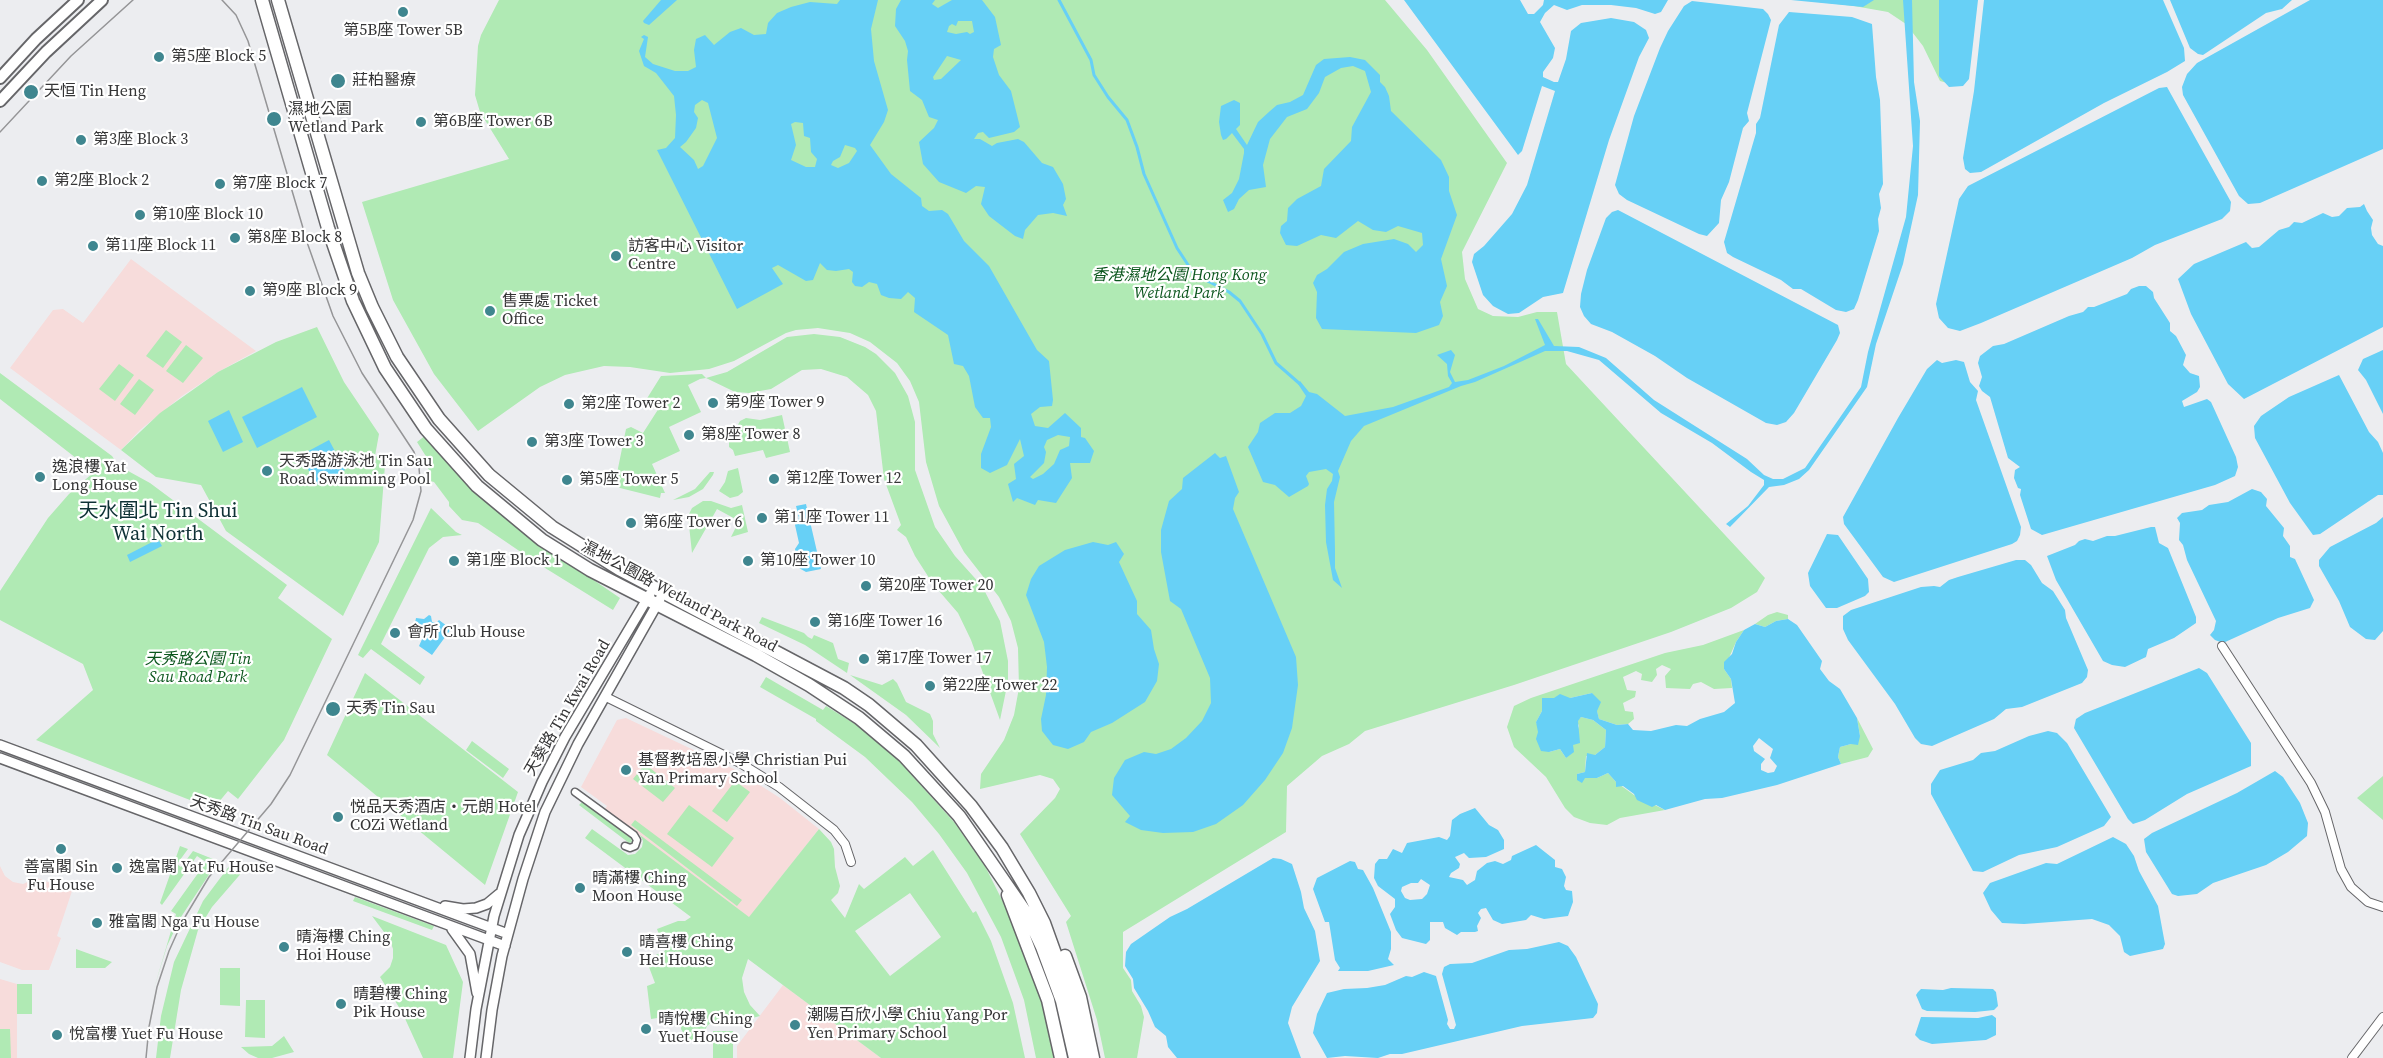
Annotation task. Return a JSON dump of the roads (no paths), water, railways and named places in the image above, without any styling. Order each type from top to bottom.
[{"type":"main road","points":[[0,78],[36,39],[78,0]]},
{"type":"main road","points":[[0,101],[45,52],[102,0]]},
{"type":"main road","points":[[254,0],[264,6]]},
{"type":"main road","name":"濕地公園路 Wetland Park Road","points":[[278,0],[358,273],[387,340],[411,381],[453,438],[509,493],[574,543],[817,672],[893,724],[937,767],[977,813],[1016,871],[1044,923],[1059,976],[1075,1058]]},
{"type":"main road","name":"濕地公園路 Wetland Park Road","points":[[264,6],[342,271],[363,324],[398,389],[441,448],[498,505],[566,556],[712,641],[756,656],[818,691],[883,737],[943,797],[974,836],[1026,912],[1059,976],[1076,1016],[1085,1058]]},
{"type":"main road","points":[[998,872],[1041,979],[1061,1058]]},
{"type":"main road","points":[[1044,923],[1060,943],[1075,982],[1085,1014],[1093,1058]]},
{"type":"street","name":"天葵路 Tin Kwai Road","points":[[486,1058],[492,1010],[505,946],[523,879],[545,813],[578,744],[606,697],[659,589]]},
{"type":"street","name":"天葵路 Tin Kwai Road","points":[[470,1058],[491,928],[500,892],[525,820],[553,760],[652,606]]},
{"type":"street","points":[[2222,646],[2311,783],[2325,812],[2341,869],[2350,887],[2367,902],[2383,908]]},
{"type":"street","points":[[606,697],[740,763],[779,787],[834,830],[845,844],[851,862]]},
{"type":"street","name":"天秀路 Tin Sau Road","points":[[0,745],[508,934]]},
{"type":"street","name":"天秀路 Tin Sau Road","points":[[0,758],[505,946]]},
{"type":"street","points":[[574,792],[634,835],[637,840],[635,846],[630,848],[624,846]]},
{"type":"street","points":[[403,896],[430,900],[463,909],[487,904],[500,892]]},
{"type":"street","points":[[448,925],[458,934],[470,954],[478,998]]},
{"type":"street","points":[[2352,1058],[2383,1017]]},
{"type":"water","points":[[661,0],[677,0],[649,25],[644,23],[643,21]]},
{"type":"water","points":[[840,0],[878,0],[871,29],[874,61],[888,110],[884,122],[870,145],[891,174],[921,198],[922,206],[929,211],[942,210],[948,214],[964,241],[989,266],[1037,350],[1049,361],[1052,406],[1040,407],[1031,414],[1035,426],[1048,428],[1065,413],[1081,428],[1081,437],[1085,438],[1094,451],[1090,463],[1070,463],[1072,478],[1056,503],[1038,500],[1035,505],[1017,498],[1013,502],[1008,484],[1016,479],[1014,464],[1024,456],[1020,439],[1007,465],[990,473],[981,468],[981,454],[991,427],[990,418],[983,418],[975,407],[969,376],[963,366],[954,364],[948,335],[914,312],[915,298],[908,292],[901,299],[889,298],[881,295],[877,284],[869,282],[862,287],[855,286],[852,282],[853,272],[849,269],[827,270],[820,263],[813,280],[806,281],[778,265],[772,268],[783,284],[737,309],[657,150],[666,148],[675,138],[674,96],[656,73],[644,66],[639,51],[644,39],[641,37],[644,35],[648,37],[645,57],[653,64],[675,71],[688,71],[696,67],[694,50],[696,39],[705,35],[714,45],[730,32],[741,28],[754,35],[766,34],[768,23],[777,13],[791,7],[810,2],[837,4]],"holes":[[[702,100],[708,103],[717,138],[703,166],[698,169],[694,160],[680,147],[696,128],[698,118],[694,112],[695,105]],[[803,123],[804,136],[810,138],[811,152],[817,159],[815,167],[806,167],[791,160],[796,145],[791,124]],[[845,145],[857,151],[849,163],[838,168],[831,165],[840,157]],[[1058,435],[1070,437],[1069,446],[1060,450],[1054,464],[1033,479],[1030,477],[1044,463],[1046,452],[1044,447],[1047,440]]]},
{"type":"water","points":[[901,0],[935,0],[932,4],[938,8],[952,0],[982,0],[995,17],[1001,45],[994,49],[993,57],[999,75],[1011,91],[1020,127],[1014,132],[989,138],[983,132],[978,133],[974,139],[980,139],[992,146],[1018,139],[1024,142],[1042,163],[1053,167],[1063,184],[1066,199],[1063,205],[1067,216],[1053,213],[1038,215],[1025,230],[1023,239],[1015,236],[989,216],[981,204],[985,187],[976,186],[966,193],[939,182],[923,164],[919,142],[934,128],[938,120],[929,117],[922,100],[910,91],[908,51],[905,41],[895,26],[896,9]],"holes":[[[958,21],[972,21],[974,32],[970,34],[947,32],[949,26],[952,24],[956,26]],[[947,56],[961,60],[941,79],[934,80],[933,77]]]},
{"type":"water","points":[[1404,0],[1520,0],[1528,14],[1534,14],[1543,5],[1544,0],[1668,0],[1661,12],[1655,14],[1636,8],[1611,5],[1582,5],[1567,10],[1554,5],[1545,13],[1540,22],[1555,48],[1553,58],[1543,72],[1543,77],[1554,82],[1558,82],[1566,59],[1571,31],[1581,23],[1611,18],[1634,22],[1646,30],[1649,38],[1639,57],[1609,140],[1563,293],[1543,297],[1519,313],[1508,314],[1493,306],[1483,295],[1472,262],[1474,254],[1512,214],[1527,185],[1555,91],[1542,86],[1522,151],[1518,155]]},
{"type":"water","points":[[1791,0],[1874,0],[1863,7]]},
{"type":"water","points":[[1903,0],[1912,0],[1914,82],[1920,121],[1918,195],[1903,264],[1876,344],[1867,387],[1809,470],[1799,479],[1784,485],[1769,487],[1730,527],[1726,524],[1748,506],[1764,485],[1764,480],[1712,443],[1661,413],[1599,360],[1567,351],[1545,351],[1475,382],[1364,426],[1351,441],[1338,471],[1340,477],[1334,502],[1335,568],[1342,588],[1333,580],[1326,542],[1325,505],[1327,489],[1333,474],[1326,469],[1309,472],[1306,476],[1308,486],[1289,497],[1275,485],[1263,482],[1248,447],[1258,432],[1260,423],[1275,413],[1290,413],[1301,406],[1306,396],[1298,384],[1300,381],[1309,392],[1317,394],[1345,416],[1393,407],[1449,387],[1452,383],[1448,376],[1447,364],[1437,355],[1451,350],[1455,355],[1450,372],[1455,382],[1468,380],[1504,366],[1545,345],[1535,319],[1538,319],[1554,346],[1579,347],[1606,358],[1654,400],[1747,459],[1764,475],[1773,479],[1783,479],[1805,468],[1861,387],[1868,352],[1906,217],[1913,146]]},
{"type":"water","points":[[1939,0],[1978,0],[1969,79],[1963,86],[1949,87],[1939,76]]},
{"type":"water","points":[[1984,0],[2163,0],[2184,48],[2185,61],[2104,103],[1981,172],[1970,173],[1965,169],[1963,158],[1974,91]]},
{"type":"water","points":[[2170,0],[2292,0],[2282,9],[2266,13],[2203,55],[2190,48]]},
{"type":"water","points":[[2310,0],[2383,0],[2383,149],[2260,203],[2248,204],[2239,196],[2183,95],[2182,87],[2187,74],[2197,63]]},
{"type":"water","points":[[1692,1],[1763,9],[1771,20],[1747,113],[1749,121],[1743,128],[1729,182],[1721,200],[1719,223],[1707,236],[1627,200],[1619,194],[1615,185],[1634,116],[1660,48],[1684,6]]},
{"type":"water","points":[[1789,12],[1852,17],[1872,24],[1880,100],[1883,184],[1879,194],[1881,208],[1878,219],[1879,231],[1858,300],[1854,309],[1846,312],[1836,310],[1801,289],[1793,289],[1781,280],[1733,257],[1727,253],[1724,242],[1756,133],[1756,124],[1760,118],[1779,25]]},
{"type":"water","points":[[1350,57],[1365,60],[1380,75],[1380,82],[1389,96],[1391,111],[1441,160],[1449,177],[1449,191],[1457,215],[1441,259],[1447,286],[1440,302],[1443,316],[1439,325],[1416,333],[1322,329],[1316,318],[1317,292],[1313,283],[1317,275],[1327,269],[1344,252],[1363,244],[1394,239],[1408,244],[1416,252],[1423,245],[1422,233],[1398,226],[1386,232],[1373,230],[1358,221],[1336,238],[1321,235],[1297,246],[1286,245],[1280,233],[1281,226],[1287,221],[1288,208],[1297,199],[1321,186],[1324,169],[1351,141],[1352,127],[1371,92],[1365,71],[1353,66],[1341,68],[1325,77],[1319,93],[1307,109],[1287,117],[1270,139],[1263,165],[1266,187],[1249,190],[1239,199],[1234,209],[1228,212],[1223,200],[1232,193],[1239,179],[1244,149],[1232,133],[1223,140],[1219,122],[1221,106],[1234,100],[1240,103],[1240,125],[1236,129],[1247,145],[1258,122],[1270,111],[1277,105],[1290,102],[1303,95],[1316,65],[1324,59]]},
{"type":"water","points":[[2167,87],[2231,202],[2230,211],[2222,219],[2155,245],[2132,258],[1981,323],[1960,331],[1948,328],[1939,318],[1936,304],[1959,199],[1968,186],[2159,88]]},
{"type":"water","points":[[2364,204],[2373,220],[2372,235],[2378,244],[2383,246],[2383,327],[2244,399],[2228,384],[2191,314],[2178,279],[2194,264],[2246,242],[2252,248],[2259,247],[2279,230],[2289,227],[2294,222],[2302,223],[2323,213],[2332,217],[2339,216],[2347,208],[2360,207]]},
{"type":"water","points":[[1618,210],[1838,325],[1840,333],[1837,340],[1794,413],[1786,422],[1777,425],[1766,423],[1687,378],[1655,356],[1612,332],[1591,324],[1584,316],[1580,307],[1587,270],[1606,218]]},
{"type":"water","points":[[2146,286],[2153,292],[2154,298],[2170,323],[2170,331],[2176,336],[2186,355],[2183,365],[2190,373],[2199,376],[2200,387],[2197,392],[2182,401],[2184,407],[2207,399],[2211,402],[2236,457],[2238,467],[2235,476],[2215,485],[2042,535],[2031,529],[2020,495],[2021,489],[2018,488],[2014,478],[2015,470],[2020,467],[2008,458],[1990,397],[1979,386],[1982,377],[1978,363],[1980,356],[1993,346],[2004,344],[2083,312],[2088,307],[2094,307],[2127,294],[2131,289]]},
{"type":"water","points":[[2383,350],[2383,414],[2366,380],[2358,370],[2363,359]]},
{"type":"water","points":[[1937,360],[1942,363],[1956,360],[1964,362],[1970,382],[1978,391],[1976,400],[2021,527],[2020,535],[2012,544],[1894,582],[1883,577],[1844,524],[1843,517],[1927,369]]},
{"type":"water","points":[[2339,375],[2369,432],[2378,442],[2383,453],[2383,495],[2378,495],[2320,534],[2313,535],[2290,503],[2255,438],[2254,426],[2261,416],[2289,397]]},
{"type":"water","points":[[302,387],[317,417],[257,448],[242,417]]},
{"type":"water","points":[[229,410],[243,442],[223,452],[208,421]]},
{"type":"water","points":[[329,440],[345,470],[316,485],[301,455]]},
{"type":"water","points":[[1215,453],[1220,458],[1226,456],[1239,492],[1233,509],[1296,657],[1298,685],[1292,728],[1283,753],[1265,780],[1243,805],[1216,824],[1193,832],[1163,833],[1141,830],[1125,822],[1130,816],[1112,795],[1114,778],[1125,760],[1144,752],[1156,754],[1171,749],[1186,738],[1202,721],[1211,703],[1210,678],[1181,609],[1170,601],[1161,552],[1161,530],[1169,501],[1182,489],[1183,478]]},
{"type":"water","points":[[2252,489],[2261,492],[2267,499],[2266,506],[2284,528],[2283,536],[2290,546],[2290,557],[2295,559],[2314,600],[2310,608],[2278,618],[2223,643],[2210,635],[2216,621],[2179,540],[2180,523],[2177,518],[2182,513],[2228,502]]},
{"type":"water","points":[[806,504],[821,569],[806,572],[799,568],[795,549],[799,543],[795,525],[799,518],[796,506]]},
{"type":"water","points":[[2383,517],[2383,631],[2375,640],[2366,639],[2350,627],[2339,601],[2319,566],[2319,560],[2330,547]]},
{"type":"water","points":[[2155,527],[2159,543],[2168,548],[2196,617],[2196,623],[2174,638],[2148,649],[2146,657],[2125,667],[2112,665],[2103,661],[2056,580],[2047,556],[2085,539],[2093,541]]},
{"type":"water","points":[[1827,534],[1838,535],[1868,579],[1869,592],[1865,596],[1837,608],[1826,608],[1810,586],[1808,573]]},
{"type":"water","points":[[158,539],[162,546],[130,562],[127,555]]},
{"type":"water","points":[[1093,542],[1108,545],[1116,542],[1124,554],[1119,562],[1137,601],[1137,614],[1151,630],[1159,664],[1157,681],[1145,702],[1112,723],[1091,732],[1084,742],[1068,749],[1053,745],[1042,731],[1041,719],[1046,695],[1047,667],[1044,642],[1026,595],[1031,579],[1039,566],[1065,550]]},
{"type":"water","points":[[2016,560],[2025,560],[2031,565],[2042,583],[2053,591],[2065,610],[2066,618],[2088,670],[2087,677],[2082,683],[2022,707],[2006,709],[1994,719],[1932,746],[1921,744],[1848,640],[1843,629],[1843,616],[1851,610],[1921,587],[1940,587],[1949,580]]},
{"type":"water","points":[[429,615],[432,622],[436,623],[439,620],[451,629],[432,655],[419,646],[423,637],[415,623],[416,618],[424,619]]},
{"type":"water","points":[[1788,619],[1797,625],[1822,661],[1820,669],[1829,681],[1840,689],[1857,718],[1860,736],[1858,745],[1840,747],[1838,757],[1841,764],[1777,785],[1722,798],[1705,799],[1665,810],[1637,800],[1634,794],[1623,786],[1616,787],[1616,782],[1608,773],[1597,778],[1585,778],[1582,783],[1577,780],[1577,774],[1585,772],[1587,753],[1595,755],[1605,747],[1606,730],[1593,720],[1581,717],[1578,721],[1580,743],[1573,745],[1574,752],[1566,758],[1560,749],[1549,752],[1541,751],[1536,739],[1538,732],[1536,722],[1542,711],[1542,698],[1554,698],[1560,694],[1570,698],[1592,693],[1601,702],[1597,711],[1599,719],[1617,725],[1628,724],[1633,730],[1651,731],[1676,725],[1687,726],[1700,719],[1724,712],[1735,703],[1731,679],[1724,669],[1724,662],[1732,654],[1744,630],[1755,624],[1765,627],[1776,621]],"holes":[[[1759,738],[1773,749],[1770,758],[1777,766],[1774,772],[1768,773],[1761,770],[1761,764],[1765,759],[1754,751],[1753,746]]]},
{"type":"water","points":[[2199,668],[2207,673],[2251,743],[2251,766],[2187,794],[2145,820],[2133,824],[2074,728],[2076,719],[2085,713]]},
{"type":"water","points":[[2048,731],[2057,733],[2067,743],[2111,817],[2104,826],[2057,847],[2019,855],[1983,872],[1973,871],[1931,794],[1931,784],[1940,770],[1973,760],[1981,753],[1995,751],[2029,736]]},
{"type":"water","points":[[2275,771],[2283,777],[2300,803],[2308,823],[2307,836],[2288,852],[2266,865],[2213,883],[2197,894],[2178,896],[2172,894],[2146,852],[2144,839],[2152,833],[2237,793]]},
{"type":"water","points":[[1475,808],[1489,825],[1498,830],[1504,840],[1504,849],[1486,857],[1469,858],[1464,853],[1455,857],[1460,864],[1459,868],[1449,877],[1463,880],[1467,885],[1475,880],[1477,871],[1487,863],[1495,861],[1503,864],[1511,860],[1512,856],[1536,845],[1555,860],[1555,867],[1562,869],[1566,877],[1564,886],[1566,890],[1572,891],[1573,902],[1568,916],[1544,919],[1531,915],[1526,920],[1502,924],[1493,920],[1486,908],[1481,909],[1478,913],[1481,918],[1477,926],[1478,931],[1461,932],[1457,935],[1445,928],[1443,922],[1430,922],[1430,940],[1426,944],[1402,938],[1390,914],[1395,907],[1395,899],[1378,886],[1374,878],[1375,864],[1379,859],[1387,859],[1393,849],[1402,853],[1407,843],[1439,837],[1447,840],[1450,836],[1452,820]],"holes":[[[1421,879],[1430,885],[1427,894],[1422,899],[1410,900],[1405,898],[1401,891],[1402,887],[1418,883]]]},
{"type":"water","points":[[2113,837],[2126,844],[2134,856],[2139,871],[2158,906],[2165,944],[2163,949],[2130,956],[2124,952],[2120,936],[2109,925],[2092,919],[2024,924],[2002,923],[1991,910],[1983,893],[1990,883],[2046,863],[2057,864]]},
{"type":"water","points":[[1273,858],[1292,864],[1304,908],[1315,931],[1320,961],[1292,1007],[1288,1023],[1301,1058],[1177,1058],[1168,1047],[1166,1036],[1155,1027],[1134,988],[1133,979],[1125,966],[1126,952],[1131,944],[1170,917]]},
{"type":"water","points":[[1350,861],[1355,862],[1358,869],[1363,870],[1373,888],[1391,932],[1391,949],[1388,959],[1394,965],[1368,971],[1338,971],[1340,968],[1335,960],[1329,922],[1325,922],[1313,889],[1317,878]]},
{"type":"water","points":[[1559,942],[1568,946],[1576,957],[1598,1004],[1597,1013],[1593,1018],[1522,1026],[1378,1058],[1345,1056],[1327,1058],[1313,1033],[1317,1014],[1327,993],[1385,985],[1406,976],[1412,977],[1424,972],[1436,976],[1448,1020],[1447,1024],[1450,1029],[1454,1029],[1456,1025],[1442,974],[1444,967],[1450,964],[1472,963],[1509,950],[1527,949]]},
{"type":"water","points":[[1921,989],[1993,989],[1996,992],[1998,1006],[1994,1010],[1975,1012],[1922,1009],[1916,995]]},
{"type":"water","points":[[1992,1015],[1996,1018],[1996,1035],[1986,1040],[1932,1044],[1920,1040],[1915,1035],[1921,1017],[1978,1018]]},
{"type":"waterway","points":[[1059,0],[1091,60],[1094,75],[1127,120],[1144,174],[1177,248],[1194,274],[1229,292],[1240,301],[1262,334],[1276,363],[1300,384]]},
{"type":"tram line","points":[[0,132],[71,56],[133,0]]},
{"type":"tram line","points":[[146,1058],[157,987],[182,922],[209,877],[271,804],[290,775],[413,520],[421,491],[419,468],[414,452],[362,373],[333,316],[308,245],[248,41],[236,15],[222,0]]},
{"type":"place","name":"第5B座 Tower 5B","points":[[403,12]]},
{"type":"place","name":"第5座 Block 5","points":[[159,57]]},
{"type":"place","name":"莊柏醫療","points":[[338,81]]},
{"type":"place","name":"天恒 Tin Heng","points":[[31,92]]},
{"type":"place","name":"濕地公園 Wetland Park","points":[[274,119]]},
{"type":"place","name":"第6B座 Tower 6B","points":[[421,122]]},
{"type":"place","name":"第3座 Block 3","points":[[81,140]]},
{"type":"place","name":"第2座 Block 2","points":[[42,181]]},
{"type":"place","name":"第7座 Block 7","points":[[220,184]]},
{"type":"place","name":"第10座 Block 10","points":[[140,215]]},
{"type":"place","name":"第8座 Block 8","points":[[235,238]]},
{"type":"place","name":"第11座 Block 11","points":[[93,246]]},
{"type":"place","name":"訪客中心 Visitor Centre","points":[[616,256]]},
{"type":"place","name":"第9座 Block 9","points":[[250,291]]},
{"type":"place","name":"售票處 Ticket Office","points":[[490,311]]},
{"type":"place","name":"第9座 Tower 9","points":[[713,403]]},
{"type":"place","name":"第2座 Tower 2","points":[[569,404]]},
{"type":"place","name":"第8座 Tower 8","points":[[689,435]]},
{"type":"place","name":"第3座 Tower 3","points":[[532,442]]},
{"type":"place","name":"天秀路游泳池 Tin Sau Road Swimming Pool","points":[[267,471]]},
{"type":"place","name":"逸浪樓 Yat Long House","points":[[40,477]]},
{"type":"place","name":"第12座 Tower 12","points":[[774,479]]},
{"type":"place","name":"第5座 Tower 5","points":[[567,480]]},
{"type":"place","name":"第11座 Tower 11","points":[[762,518]]},
{"type":"place","name":"第6座 Tower 6","points":[[631,523]]},
{"type":"place","name":"第1座 Block 1","points":[[454,561]]},
{"type":"place","name":"第10座 Tower 10","points":[[748,561]]},
{"type":"place","name":"第20座 Tower 20","points":[[866,586]]},
{"type":"place","name":"第16座 Tower 16","points":[[815,622]]},
{"type":"place","name":"會所 Club House","points":[[395,633]]},
{"type":"place","name":"第17座 Tower 17","points":[[864,659]]},
{"type":"place","name":"第22座 Tower 22","points":[[930,686]]},
{"type":"place","name":"天秀 Tin Sau","points":[[333,709]]},
{"type":"place","name":"基督教培恩小學 Christian Pui Yan Primary School","points":[[626,770]]},
{"type":"place","name":"悦品天秀酒店‧元朗 Hotel COZi Wetland","points":[[338,817]]},
{"type":"place","name":"善富閣 Sin Fu House","points":[[61,849]]},
{"type":"place","name":"逸富閣 Yat Fu House","points":[[117,868]]},
{"type":"place","name":"晴滿樓 Ching Moon House","points":[[580,888]]},
{"type":"place","name":"雅富閣 Nga Fu House","points":[[97,923]]},
{"type":"place","name":"晴海樓 Ching Hoi House","points":[[284,947]]},
{"type":"place","name":"晴喜樓 Ching Hei House","points":[[627,952]]},
{"type":"place","name":"晴碧樓 Ching Pik House","points":[[341,1004]]},
{"type":"place","name":"潮陽百欣小學 Chiu Yang Por Yen Primary School","points":[[795,1025]]},
{"type":"place","name":"晴悅樓 Ching Yuet House","points":[[646,1029]]},
{"type":"place","name":"悅富樓 Yuet Fu House","points":[[57,1035]]},
{"type":"district","name":"天水圍北 Tin Shui Wai North","points":[[158,524]]},
{"type":"park label","name":"香港濕地公園 Hong Kong Wetland Park","points":[[1179,285]]},
{"type":"park label","name":"天秀路公園 Tin Sau Road Park","points":[[198,669]]}]
